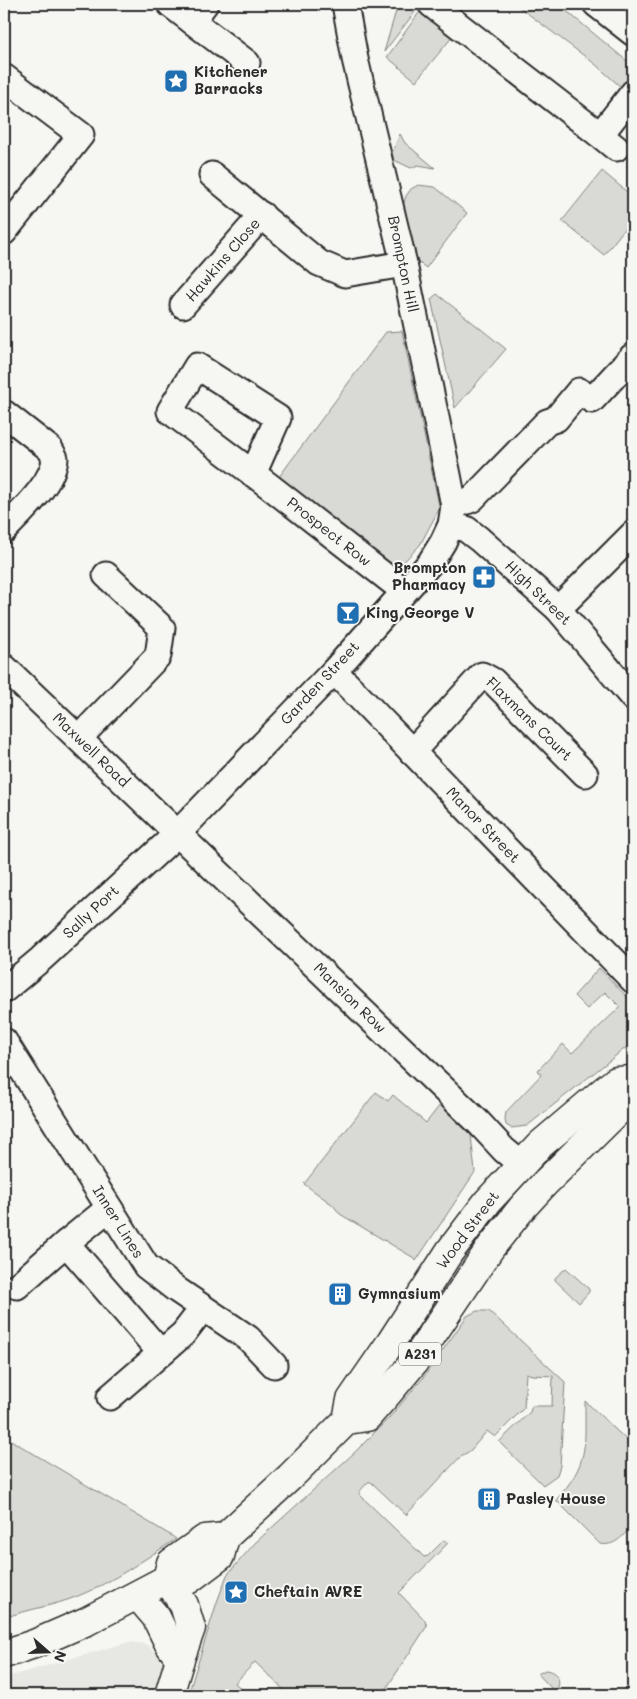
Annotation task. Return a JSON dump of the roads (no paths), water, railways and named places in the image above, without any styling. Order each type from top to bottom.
[{"type":"main road","name":"Wood Street","points":[[167,1579],[171,1563],[205,1539],[225,1537],[290,1477],[347,1420],[351,1400],[450,1251],[488,1201],[522,1164],[540,1145],[616,1081],[633,1080]]},
{"type":"main road","name":"Wood Street","points":[[347,1420],[367,1417],[388,1393],[414,1362],[476,1267],[522,1208],[622,1106],[633,1084]]},
{"type":"main road","points":[[522,1164],[544,1184]]},
{"type":"main road","points":[[450,1251],[476,1267]]},
{"type":"main road","points":[[4,1654],[81,1624],[138,1596],[167,1579],[184,1605],[191,1628],[169,1695]]},
{"type":"main road","points":[[138,1596],[156,1617],[168,1644],[180,1659]]},
{"type":"street","points":[[170,4],[199,12],[247,63]]},
{"type":"street","name":"Brompton Hill","points":[[345,4],[355,59],[404,264],[452,516]]},
{"type":"street","points":[[431,4],[608,141],[633,94]]},
{"type":"street","points":[[596,4],[633,33]]},
{"type":"street","points":[[4,77],[81,135],[4,232]]},
{"type":"street","name":"Hawkins Close","points":[[212,175],[319,264],[345,274],[404,264]]},
{"type":"street","name":"Hawkins Close","points":[[183,305],[262,215]]},
{"type":"street","points":[[452,516],[472,499],[547,422],[556,419],[579,391],[592,400],[633,356]]},
{"type":"street","points":[[4,412],[50,450],[55,458],[52,472],[46,483],[4,530]]},
{"type":"street","name":"Prospect Row","points":[[253,474],[404,591]]},
{"type":"street","name":"Garden Street","points":[[178,833],[334,671],[430,563],[443,542],[452,516]]},
{"type":"street","name":"High Street","points":[[452,516],[558,609],[633,698]]},
{"type":"street","points":[[558,609],[633,534]]},
{"type":"street","points":[[79,738],[158,656],[162,628],[106,575]]},
{"type":"street","name":"Maxwell Road","points":[[4,667],[178,833]]},
{"type":"street","name":"Manor Street","points":[[334,671],[633,980]]},
{"type":"street","name":"Flaxmans Court","points":[[412,752],[482,675],[492,681],[585,774]]},
{"type":"street","name":"Sally Port","points":[[4,990],[41,959],[178,833]]},
{"type":"street","name":"Mansion Row","points":[[178,833],[472,1116],[504,1150],[522,1164]]},
{"type":"street","name":"Inner Lines","points":[[4,1041],[146,1266],[177,1290],[248,1338],[274,1365]]},
{"type":"street","points":[[17,1286],[109,1208]]},
{"type":"street","points":[[66,1243],[161,1353]]},
{"type":"street","points":[[110,1397],[183,1334],[204,1308]]},
{"type":"place","name":"Kitchener Barracks","points":[[176,81]]},
{"type":"place","name":"Brompton Pharmacy","points":[[484,577]]},
{"type":"place","name":"King George V","points":[[348,613]]},
{"type":"place","name":"Gymnasium","points":[[340,1294]]},
{"type":"place","name":"Pasley House","points":[[489,1499]]},
{"type":"place","name":"Cheftain AVRE","points":[[236,1592]]}]
